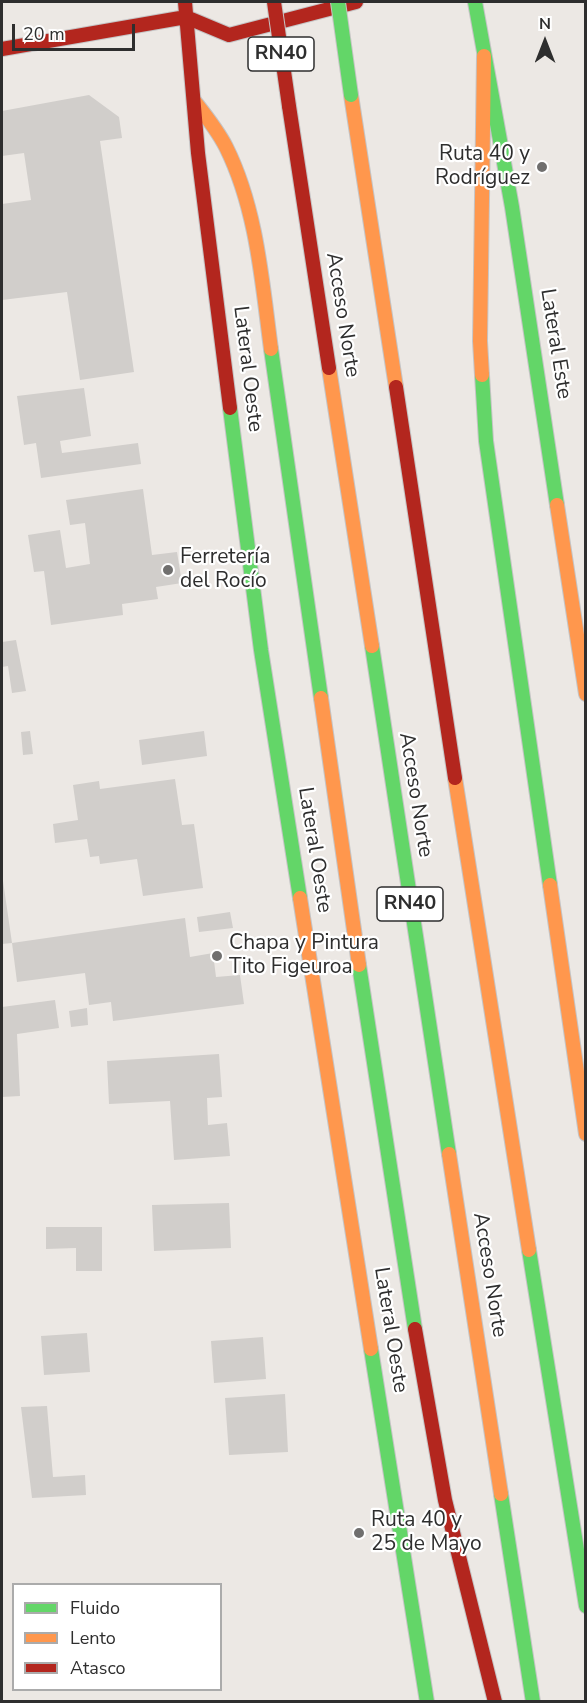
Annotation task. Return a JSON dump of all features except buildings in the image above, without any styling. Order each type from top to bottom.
[{"type":"main road","name":"Lateral Oeste","points":[[184,2],[198,153],[261,650],[427,1701]]},
{"type":"main road","points":[[186,17],[199,2]]},
{"type":"main road","name":"Acceso Norte","points":[[274,2],[533,1701]]},
{"type":"main road","name":"Acceso Norte","points":[[338,2],[492,1019],[585,1606]]},
{"type":"main road","points":[[2,50],[186,17],[229,35],[357,2]]},
{"type":"main road","name":"Lateral Este","points":[[474,2],[512,207],[585,694]]},
{"type":"main road","points":[[484,56],[480,341],[486,441],[585,1134]]},
{"type":"main road","points":[[195,102],[226,148],[251,218],[372,1056],[424,1390],[445,1500],[495,1701]]},
{"type":"traffic: fast","points":[[338,2],[351,95]]},
{"type":"traffic: fast","points":[[475,2],[512,207],[557,505]]},
{"type":"traffic: fast","points":[[271,349],[321,698]]},
{"type":"traffic: fast","points":[[482,375],[486,441],[550,885]]},
{"type":"traffic: fast","points":[[230,408],[261,650],[300,898]]},
{"type":"traffic: fast","points":[[372,646],[449,1154]]},
{"type":"traffic: fast","points":[[359,965],[415,1329]]},
{"type":"traffic: fast","points":[[529,1250],[586,1606]]},
{"type":"traffic: fast","points":[[371,1349],[427,1702]]},
{"type":"traffic: fast","points":[[501,1494],[533,1702]]},
{"type":"traffic: slow","points":[[482,375],[480,341],[484,56]]},
{"type":"traffic: slow","points":[[351,95],[396,387]]},
{"type":"traffic: slow","points":[[195,102],[223,141],[245,195],[257,246],[271,349]]},
{"type":"traffic: slow","points":[[329,368],[372,646]]},
{"type":"traffic: slow","points":[[557,505],[586,694]]},
{"type":"traffic: slow","points":[[321,698],[359,965]]},
{"type":"traffic: slow","points":[[455,778],[529,1250]]},
{"type":"traffic: slow","points":[[550,885],[586,1134]]},
{"type":"traffic: slow","points":[[300,898],[371,1349]]},
{"type":"traffic: slow","points":[[449,1154],[501,1494]]},
{"type":"traffic: jam","points":[[185,2],[198,153],[230,408]]},
{"type":"traffic: jam","points":[[274,2],[289,106]]},
{"type":"traffic: jam","points":[[2,49],[186,17],[229,35],[356,2]]},
{"type":"traffic: jam","points":[[289,106],[329,368]]},
{"type":"traffic: jam","points":[[396,387],[455,778]]},
{"type":"traffic: jam","points":[[415,1329],[445,1500],[495,1702]]},
{"type":"place","name":"Ruta 40 y Rodríguez","points":[[542,167]]},
{"type":"place","name":"Ferretería del Rocío","points":[[168,570]]},
{"type":"place","name":"Chapa y Pintura Tito Figeuroa","points":[[217,956]]},
{"type":"place","name":"Ruta 40 y 25 de Mayo","points":[[359,1533]]}]
